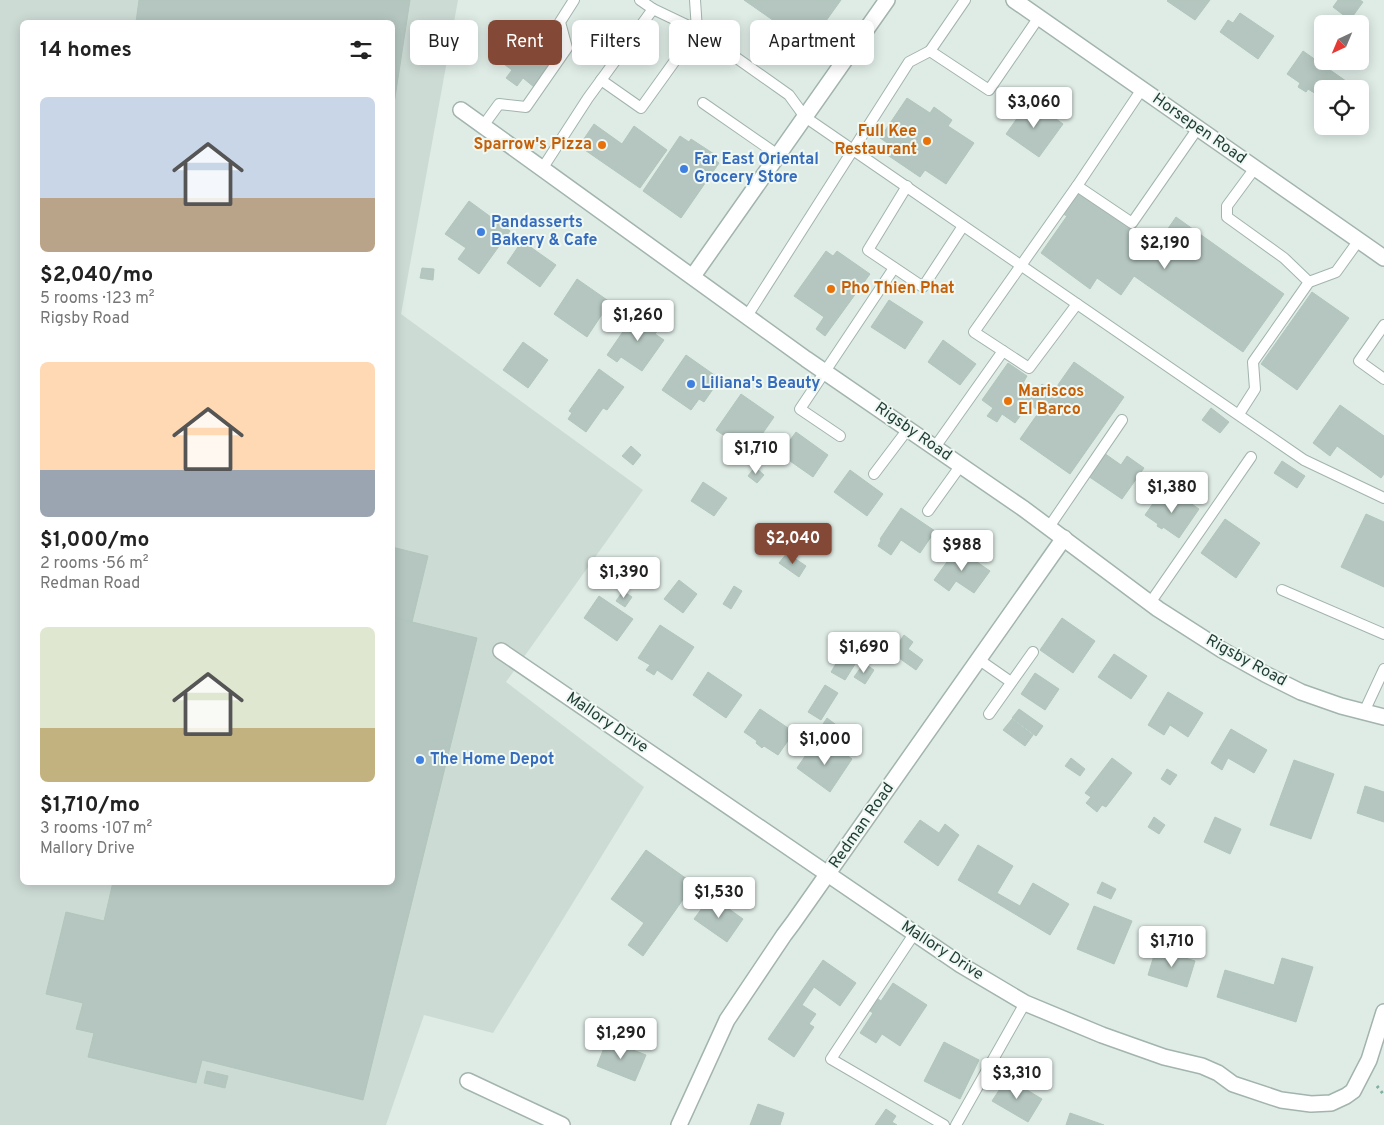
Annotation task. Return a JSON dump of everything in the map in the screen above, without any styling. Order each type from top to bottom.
[{"type":"street","points":[[693,276],[887,0]]},
{"type":"street","name":"Horsepen Road","points":[[1014,0],[1384,258]]},
{"type":"street","name":"Rigsby Road","points":[[461,110],[825,372],[1049,527],[1150,603],[1222,650],[1301,692],[1341,706],[1384,717]]},
{"type":"street","name":"Redman Road","points":[[679,1125],[727,1020],[784,935],[1064,538]]},
{"type":"street","name":"Mallory Drive","points":[[501,651],[960,965],[1025,1003],[1102,1035],[1164,1057],[1202,1066],[1218,1073],[1234,1084],[1281,1100],[1311,1104],[1332,1103],[1353,1091],[1369,1060],[1384,1012]]},
{"type":"street","points":[[468,1081],[562,1125]]},
{"type":"lane","points":[[483,126],[499,104],[526,107],[567,48],[560,22],[574,0]]},
{"type":"lane","points":[[640,0],[653,9],[676,20]]},
{"type":"lane","points":[[695,0],[696,20]]},
{"type":"lane","points":[[747,316],[909,62],[930,51],[965,0]]},
{"type":"lane","points":[[542,169],[653,9]]},
{"type":"lane","points":[[930,51],[989,90],[1039,17]]},
{"type":"lane","points":[[740,60],[789,95],[805,117],[1304,460],[1384,498]]},
{"type":"lane","points":[[602,80],[641,108],[672,65]]},
{"type":"lane","points":[[1077,304],[1029,368],[974,332],[1077,186],[1142,89]]},
{"type":"lane","points":[[703,103],[778,155]]},
{"type":"lane","points":[[1077,186],[1132,223],[1198,128]]},
{"type":"lane","points":[[1255,168],[1227,206],[1227,217],[1284,258],[1310,282]]},
{"type":"lane","points":[[907,186],[868,250],[923,287],[964,226]]},
{"type":"lane","points":[[1239,414],[1255,389],[1253,362],[1310,282],[1336,272],[1358,240]]},
{"type":"lane","points":[[840,436],[800,409],[894,268]]},
{"type":"lane","points":[[1384,325],[1359,361],[1384,379]]},
{"type":"lane","points":[[935,447],[1003,351]]},
{"type":"lane","points":[[1049,527],[1122,420]]},
{"type":"lane","points":[[874,474],[908,429]]},
{"type":"lane","points":[[1150,603],[1252,457]]},
{"type":"lane","points":[[928,511],[961,465]]},
{"type":"lane","points":[[1282,590],[1384,634]]},
{"type":"lane","points":[[988,714],[1033,652]]},
{"type":"lane","points":[[978,659],[1011,682]]},
{"type":"lane","points":[[1364,712],[1384,670]]},
{"type":"lane","points":[[914,934],[831,1059],[944,1125]]},
{"type":"lane","points":[[956,1125],[1025,1003]]},
{"type":"shaded area","points":[[0,0],[458,0],[454,20],[410,20],[410,65],[446,65],[401,314],[643,490],[506,682],[644,787],[493,1033],[424,1015],[386,1125],[0,1125]]},
{"type":"building","points":[[139,0],[410,0],[395,98],[395,20],[136,20]]},
{"type":"building","points":[[744,0],[841,0],[827,20],[773,20]]},
{"type":"building","points":[[1168,0],[1210,0],[1195,20]]},
{"type":"building","points":[[1338,0],[1360,0],[1363,2],[1354,15],[1343,15],[1333,7]]},
{"type":"building","points":[[1240,13],[1274,36],[1258,59],[1220,32],[1228,20],[1233,23]]},
{"type":"building","points":[[1303,51],[1314,59],[1314,70],[1330,70],[1344,80],[1314,80],[1314,93],[1308,89],[1306,92],[1298,87],[1300,83],[1287,74]]},
{"type":"building","points":[[505,65],[550,65],[534,87],[523,78],[517,86],[506,78],[512,70]]},
{"type":"building","name":"Full Kee Restaurant","points":[[907,98],[930,113],[934,107],[952,120],[948,126],[974,143],[946,184],[925,170],[920,177],[883,152],[889,144],[880,138]]},
{"type":"building","points":[[1030,100],[1063,124],[1039,157],[1006,134]]},
{"type":"building","points":[[594,124],[622,144],[634,126],[667,150],[640,188],[579,146]]},
{"type":"building","points":[[680,136],[689,142],[691,139],[714,154],[712,158],[719,163],[681,218],[643,191]]},
{"type":"building","points":[[1079,192],[1156,246],[1176,217],[1284,294],[1243,352],[1134,276],[1121,295],[1097,278],[1090,289],[1041,253],[1067,216],[1063,214]]},
{"type":"building","points":[[469,201],[510,231],[479,274],[458,259],[466,248],[445,234]]},
{"type":"building","points":[[522,241],[556,265],[540,287],[507,263]]},
{"type":"building","points":[[826,251],[833,256],[837,251],[870,274],[825,336],[816,329],[824,317],[794,296]]},
{"type":"building","points":[[422,268],[434,269],[433,280],[420,278]]},
{"type":"building","points":[[577,279],[610,302],[587,337],[554,314]]},
{"type":"building","points":[[1312,292],[1349,318],[1297,390],[1261,364]]},
{"type":"building","points":[[889,300],[923,322],[905,349],[871,327]]},
{"type":"building","points":[[639,310],[661,326],[655,334],[664,340],[642,371],[621,357],[617,362],[607,355]]},
{"type":"building","points":[[943,340],[976,364],[960,385],[928,362]]},
{"type":"building","points":[[523,342],[548,360],[528,388],[503,370]]},
{"type":"building","name":"Liliana's Beauty","points":[[686,355],[720,379],[704,402],[699,399],[691,410],[662,390]]},
{"type":"building","points":[[1074,362],[1124,397],[1070,474],[1020,439]]},
{"type":"building","points":[[1008,363],[1027,376],[1023,383],[1036,392],[1042,384],[1052,392],[1039,411],[1029,404],[1015,423],[1002,414],[997,422],[987,416],[993,408],[982,400]]},
{"type":"building","points":[[599,369],[624,387],[607,410],[603,408],[586,432],[568,419],[572,413],[569,411]]},
{"type":"building","points":[[741,394],[774,417],[749,453],[716,430]]},
{"type":"building","points":[[1340,405],[1384,436],[1384,474],[1381,478],[1337,446],[1330,456],[1313,443]]},
{"type":"building","points":[[1211,408],[1229,422],[1220,433],[1202,420]]},
{"type":"building","points":[[796,432],[828,455],[813,477],[780,454]]},
{"type":"building","points":[[631,446],[641,455],[633,465],[622,456]]},
{"type":"building","points":[[769,451],[775,456],[769,464],[763,459]]},
{"type":"building","points":[[1104,453],[1121,465],[1127,456],[1144,468],[1122,499],[1088,476]]},
{"type":"building","points":[[1282,461],[1305,476],[1297,488],[1274,473]]},
{"type":"building","points":[[755,467],[764,475],[757,483],[748,476]]},
{"type":"building","points":[[850,470],[883,494],[867,516],[834,492]]},
{"type":"building","points":[[703,482],[727,498],[714,516],[691,501]]},
{"type":"building","points":[[1161,492],[1179,504],[1183,498],[1199,509],[1179,538],[1163,527],[1162,529],[1157,526],[1158,524],[1145,515]]},
{"type":"building","points":[[901,508],[935,531],[920,553],[901,540],[891,555],[878,546],[880,539]]},
{"type":"building","points":[[1366,514],[1384,522],[1384,587],[1341,567]]},
{"type":"building","points":[[1225,519],[1260,543],[1236,578],[1201,553]]},
{"type":"building","points":[[395,548],[428,556],[412,622],[395,618]]},
{"type":"building","points":[[957,548],[990,571],[974,593],[956,581],[949,591],[934,580]]},
{"type":"building","points":[[787,553],[806,566],[799,577],[779,563]]},
{"type":"building","points":[[679,580],[697,594],[683,613],[664,599]]},
{"type":"building","points":[[734,586],[742,591],[731,609],[723,604]]},
{"type":"building","points":[[623,591],[632,597],[625,607],[616,601]]},
{"type":"building","points":[[599,596],[633,619],[617,641],[584,618]]},
{"type":"building","name":"The Home Depot","points":[[395,618],[477,638],[363,1100],[202,1060],[196,1083],[88,1057],[94,1033],[76,1029],[83,1003],[46,994],[66,912],[104,921],[112,885],[395,885]]},
{"type":"building","points":[[1062,618],[1095,641],[1073,673],[1040,650]]},
{"type":"building","points":[[660,625],[694,647],[672,680],[657,670],[654,675],[646,670],[650,665],[638,658]]},
{"type":"building","points":[[904,635],[913,642],[908,649],[923,660],[916,670],[892,653]]},
{"type":"building","points":[[843,652],[857,661],[845,680],[831,672]]},
{"type":"building","points":[[1114,654],[1147,676],[1131,699],[1098,677]]},
{"type":"building","points":[[864,663],[874,670],[865,684],[854,677]]},
{"type":"building","points":[[708,672],[742,695],[726,718],[693,695]]},
{"type":"building","points":[[1035,673],[1059,689],[1045,710],[1021,694]]},
{"type":"building","points":[[825,685],[838,693],[821,720],[808,712]]},
{"type":"building","points":[[1168,692],[1203,713],[1188,737],[1170,725],[1164,735],[1148,725]]},
{"type":"building","points":[[760,709],[794,732],[778,755],[764,746],[762,748],[756,743],[757,741],[744,732]]},
{"type":"building","points":[[1019,709],[1043,726],[1036,736],[1012,718]]},
{"type":"building","points":[[827,718],[839,727],[829,742],[817,733]]},
{"type":"building","points":[[1012,719],[1033,735],[1025,746],[1003,730]]},
{"type":"building","points":[[1231,729],[1267,750],[1254,773],[1228,758],[1222,770],[1211,763]]},
{"type":"building","points":[[831,744],[852,759],[830,792],[797,768],[812,746],[825,754]]},
{"type":"building","points":[[1071,758],[1085,769],[1080,776],[1065,766]]},
{"type":"building","points":[[1112,758],[1132,773],[1106,807],[1102,805],[1097,812],[1086,803],[1091,797],[1085,793]]},
{"type":"building","points":[[1294,760],[1334,774],[1311,839],[1270,825]]},
{"type":"building","points":[[1167,769],[1177,775],[1170,785],[1161,779]]},
{"type":"building","points":[[1365,786],[1384,792],[1384,822],[1357,813]]},
{"type":"building","points":[[1154,817],[1165,825],[1159,834],[1148,827]]},
{"type":"building","points":[[1215,817],[1241,829],[1230,854],[1204,842]]},
{"type":"building","points":[[920,820],[939,833],[945,824],[959,835],[938,866],[904,842]]},
{"type":"building","points":[[978,845],[1013,866],[997,893],[1020,906],[1033,883],[1069,904],[1050,935],[958,880]]},
{"type":"building","points":[[646,850],[694,884],[643,956],[628,945],[644,923],[611,899]]},
{"type":"building","points":[[1102,882],[1116,889],[1111,899],[1097,893]]},
{"type":"building","points":[[711,896],[743,919],[727,942],[694,919]]},
{"type":"building","points":[[1094,906],[1132,921],[1114,964],[1077,949]]},
{"type":"building","points":[[1156,949],[1195,961],[1187,987],[1148,975]]},
{"type":"building","points":[[1282,958],[1313,967],[1296,1022],[1217,997],[1225,970],[1274,985]]},
{"type":"building","points":[[823,960],[856,983],[840,1006],[814,987],[802,1005],[816,1014],[809,1024],[814,1027],[794,1057],[768,1039]]},
{"type":"building","points":[[893,983],[927,1005],[900,1046],[882,1034],[876,1043],[860,1033],[873,1013],[870,1011],[878,999],[881,1001]]},
{"type":"building","points":[[607,1040],[646,1055],[635,1081],[597,1066]]},
{"type":"building","points":[[944,1042],[979,1060],[960,1099],[924,1081]]},
{"type":"building","points":[[207,1071],[228,1076],[225,1088],[204,1083]]},
{"type":"building","points":[[1007,1078],[1042,1099],[1028,1122],[992,1101]]},
{"type":"building","points":[[758,1104],[784,1113],[780,1125],[750,1125]]},
{"type":"building","points":[[886,1109],[896,1116],[892,1122],[897,1125],[875,1125]]},
{"type":"building","points":[[1070,1113],[1104,1125],[1066,1125]]},
{"type":"place","name":"Full Kee Restaurant","points":[[927,141]]},
{"type":"place","name":"Sparrow's Pizza","points":[[602,145]]},
{"type":"place","name":"Far East Oriental Grocery Store","points":[[684,169]]},
{"type":"place","name":"Pandasserts Bakery & Cafe","points":[[481,232]]},
{"type":"place","name":"Pho Thien Phat","points":[[831,289]]},
{"type":"place","name":"Liliana's Beauty","points":[[691,384]]},
{"type":"place","name":"Mariscos El Barco","points":[[1008,401]]},
{"type":"place","name":"The Home Depot","points":[[420,760]]}]
